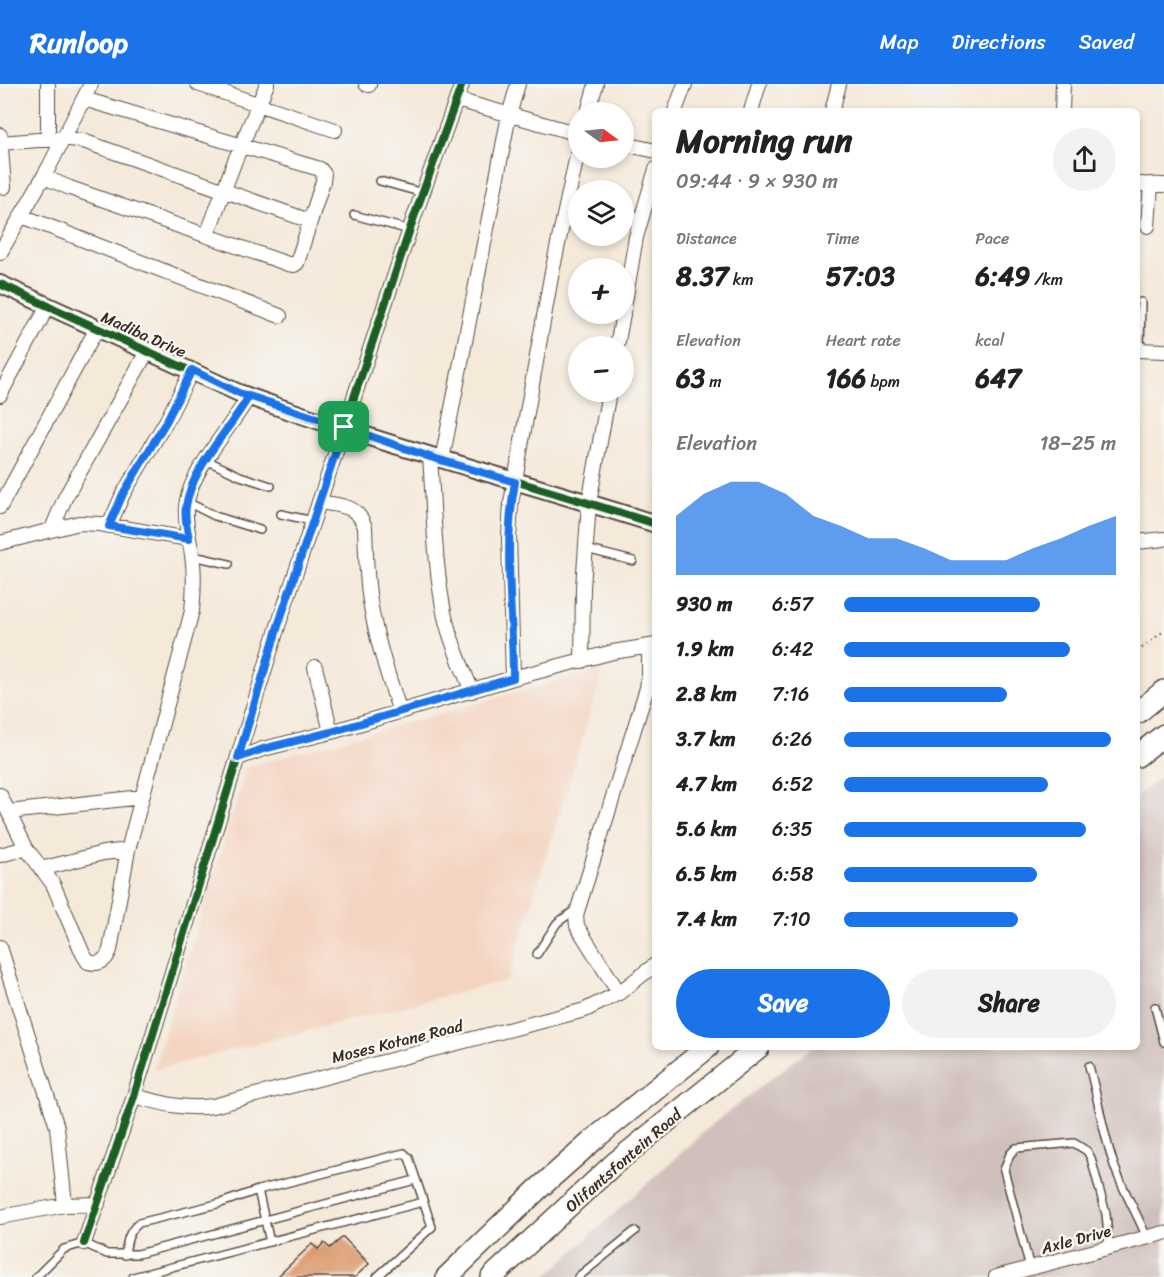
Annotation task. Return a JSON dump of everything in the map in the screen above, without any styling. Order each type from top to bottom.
[{"type":"main road","points":[[1140,710],[1164,691]]},
{"type":"main road","points":[[1140,754],[1164,735]]},
{"type":"main road","name":"Olifantsfontein Road","points":[[447,1277],[537,1190],[598,1136],[704,1050]]},
{"type":"main road","name":"Olifantsfontein Road","points":[[492,1277],[615,1163],[755,1050]]},
{"type":"street","points":[[48,84],[48,139]]},
{"type":"street","points":[[0,253],[44,177],[91,84]]},
{"type":"street","points":[[198,84],[334,130]]},
{"type":"street","points":[[207,236],[267,84]]},
{"type":"street","points":[[84,1243],[134,1096],[278,626],[410,230],[462,84]]},
{"type":"street","points":[[472,691],[455,649],[444,610],[438,572],[436,458],[509,115],[518,84]]},
{"type":"street","points":[[591,102],[596,84]]},
{"type":"street","points":[[676,108],[685,84]]},
{"type":"street","points":[[752,108],[759,84]]},
{"type":"street","points":[[833,108],[839,84]]},
{"type":"street","points":[[1062,108],[1063,84]]},
{"type":"street","points":[[44,177],[70,189],[207,236],[294,265],[297,263],[323,181],[324,174],[320,169],[84,99]]},
{"type":"street","points":[[457,100],[568,131]]},
{"type":"street","points":[[0,135],[4,187]]},
{"type":"street","points":[[0,143],[64,138],[97,146],[310,221]]},
{"type":"street","points":[[634,146],[652,150]]},
{"type":"street","points":[[513,678],[509,537],[511,503],[551,277],[574,168]]},
{"type":"street","points":[[634,258],[642,214],[652,182]]},
{"type":"street","points":[[1148,226],[1151,184]]},
{"type":"street","points":[[21,216],[280,316]]},
{"type":"street","name":"Madiba Drive","points":[[0,284],[249,396],[436,458],[652,523]]},
{"type":"street","points":[[0,395],[48,306]]},
{"type":"street","points":[[0,507],[97,328]]},
{"type":"street","points":[[52,529],[65,498],[148,350]]},
{"type":"street","points":[[1140,350],[1164,351]]},
{"type":"street","points":[[109,526],[123,494],[167,420],[192,370]]},
{"type":"street","points":[[0,795],[26,848],[53,884],[83,954],[88,962],[95,964],[102,962],[107,958],[110,950],[128,850],[192,611],[195,585],[187,502],[195,478],[235,421],[249,396]]},
{"type":"street","points":[[582,661],[589,503],[607,402]]},
{"type":"street","points":[[319,502],[349,508],[362,516],[365,526],[373,620],[400,712]]},
{"type":"street","points":[[0,543],[79,523],[189,539]]},
{"type":"street","points":[[1140,542],[1164,539]]},
{"type":"street","points":[[238,758],[513,678],[613,652],[652,645],[647,688],[578,909],[578,926],[619,993]]},
{"type":"street","points":[[315,667],[331,732]]},
{"type":"street","points":[[9,812],[142,797]]},
{"type":"street","points":[[0,855],[26,848]]},
{"type":"street","points":[[41,869],[128,850]]},
{"type":"street","points":[[0,947],[57,1127],[65,1205]]},
{"type":"street","name":"Moses Kotane Road","points":[[134,1096],[179,1107],[213,1106],[585,1010],[619,993],[652,967]]},
{"type":"street","points":[[0,1217],[65,1205],[98,1204]]},
{"type":"street","name":"Axle Drive","points":[[996,1277],[1164,1233]]},
{"type":"lane","points":[[380,181],[423,193]]},
{"type":"lane","points":[[354,215],[410,230]]},
{"type":"lane","points":[[1140,326],[1142,302]]},
{"type":"lane","points":[[206,460],[240,476],[271,486]]},
{"type":"lane","points":[[187,502],[215,516],[260,530]]},
{"type":"lane","points":[[281,514],[313,521]]},
{"type":"lane","points":[[586,549],[633,561]]},
{"type":"lane","points":[[192,556],[229,564]]},
{"type":"lane","points":[[537,954],[557,923],[578,909]]},
{"type":"lane","points":[[1155,1007],[1164,1042]]},
{"type":"lane","points":[[1089,1066],[1114,1165],[1147,1238]]},
{"type":"lane","points":[[1030,1268],[1004,1170],[1010,1154],[1016,1148],[1074,1143],[1087,1152],[1091,1158],[1106,1214],[1109,1247]]},
{"type":"lane","points":[[125,1255],[128,1238],[139,1223],[398,1154],[408,1155],[431,1229],[377,1277]]},
{"type":"lane","points":[[36,1277],[64,1249],[84,1243],[107,1254],[125,1255],[153,1251],[415,1180]]},
{"type":"lane","points":[[258,1190],[270,1242]]},
{"type":"lane","points":[[133,1277],[423,1202]]},
{"type":"lane","points":[[578,1277],[635,1231]]},
{"type":"path","points":[[1140,650],[1164,631]]},
{"type":"shaded area","points":[[604,668],[508,980],[153,1070],[247,767]]},
{"type":"shaded area","points":[[1164,775],[1164,1277],[545,1277],[711,1125],[808,1050],[1140,1050],[1140,794]]},
{"type":"building","points":[[343,1237],[369,1264],[355,1277],[277,1277],[312,1244],[318,1249],[324,1243],[330,1248]]},
{"type":"cycle path","points":[[84,1243],[134,1096],[278,626],[414,217],[462,84]]},
{"type":"cycle path","points":[[0,284],[239,393],[394,445],[652,523]]},
{"type":"route","points":[[344,427],[249,396],[235,421],[195,478],[186,507],[189,539],[109,526],[123,494],[167,420],[192,370],[239,393],[278,407],[344,427],[278,626],[238,758],[513,678],[509,537],[515,482],[430,457],[344,427]]}]
